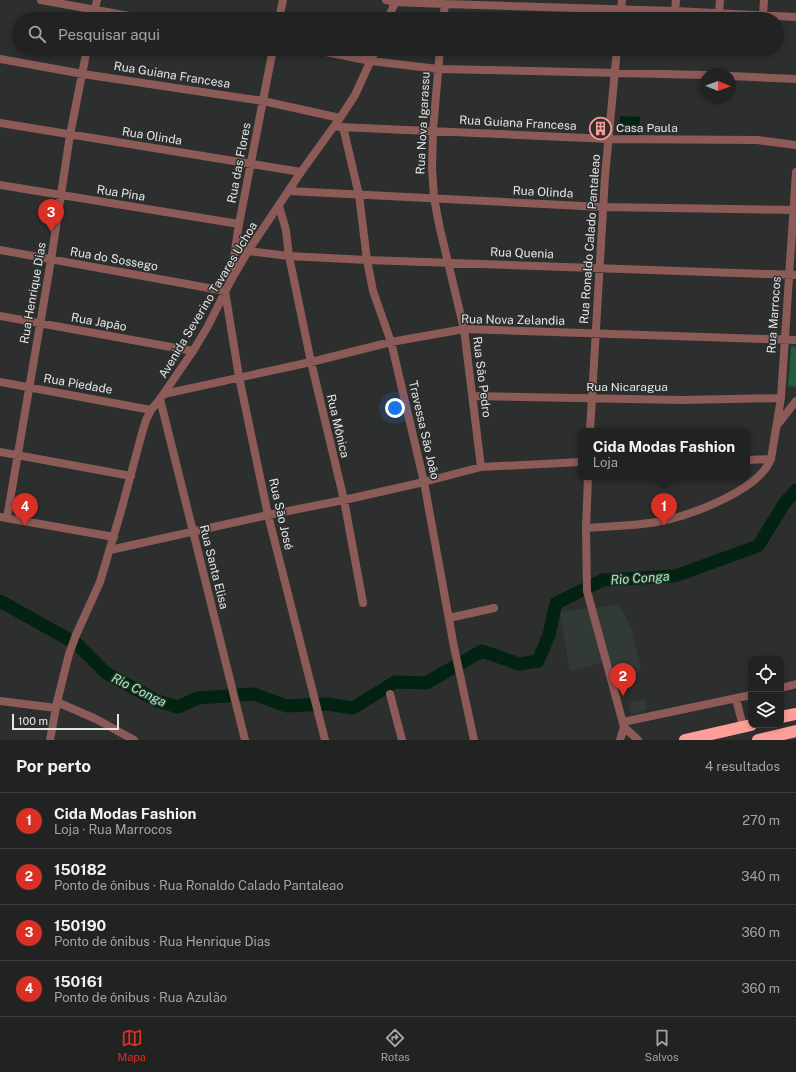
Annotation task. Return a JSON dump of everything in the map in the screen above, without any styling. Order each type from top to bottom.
[{"type":"highway","points":[[784,716],[796,714]]},
{"type":"highway","points":[[685,740],[747,725]]},
{"type":"highway","points":[[758,740],[796,731]]},
{"type":"street","points":[[41,0],[106,12]]},
{"type":"street","points":[[95,10],[97,0]]},
{"type":"street","points":[[280,12],[283,0]]},
{"type":"street","points":[[386,0],[492,6],[696,12]]},
{"type":"street","points":[[492,6],[502,0]]},
{"type":"street","points":[[621,10],[622,0]]},
{"type":"street","points":[[675,11],[676,0]]},
{"type":"street","points":[[718,12],[720,0]]},
{"type":"street","points":[[763,12],[764,0]]},
{"type":"street","points":[[391,12],[395,1]]},
{"type":"street","points":[[444,12],[445,4]]},
{"type":"street","points":[[784,17],[796,17]]},
{"type":"street","name":"Rua Henrique Dias","points":[[3,517],[17,456],[51,260],[70,135],[86,56]]},
{"type":"street","name":"Rua das Flores","points":[[230,282],[239,224],[272,56]]},
{"type":"street","points":[[346,56],[371,61],[438,69],[700,75]]},
{"type":"street","name":"Avenida Severino Tavares Uchoa","points":[[50,740],[69,654],[100,582],[114,537],[142,433],[152,410],[193,351],[248,251],[301,172],[334,127],[355,94],[373,56]]},
{"type":"street","name":"Rua Nova Igarassu","points":[[434,198],[432,168],[433,130],[439,56]]},
{"type":"street","name":"Rua Ronaldo Calado Pantaleao","points":[[590,428],[601,268],[603,207],[616,56]]},
{"type":"street","name":"Rua Guiana Francesa","points":[[0,59],[82,74],[263,101],[340,118]]},
{"type":"street","points":[[736,76],[796,79]]},
{"type":"street","name":"Rua Olinda","points":[[0,123],[301,172]]},
{"type":"street","name":"Rua Guiana Francesa","points":[[334,127],[433,130],[609,140],[757,140],[796,145]]},
{"type":"street","name":"Travessa São João","points":[[343,127],[359,195],[367,260],[373,291],[391,342],[424,482],[454,647],[474,740]]},
{"type":"street","name":"Rua Marrocos","points":[[586,528],[656,522],[676,517],[718,502],[744,487],[764,472],[768,466],[772,459],[781,398],[784,340],[793,274],[796,172]]},
{"type":"street","name":"Rua Pina","points":[[0,185],[239,224]]},
{"type":"street","name":"Rua Olinda","points":[[289,191],[603,207],[794,210]]},
{"type":"street","name":"Rua São Pedro","points":[[434,198],[464,330],[481,467]]},
{"type":"street","name":"Rua Mônica","points":[[279,206],[286,230],[289,256],[311,362],[344,500],[363,602]]},
{"type":"street","name":"Rua do Sossego","points":[[0,250],[225,291]]},
{"type":"street","name":"Rua Quenia","points":[[248,251],[289,256],[367,260],[793,274]]},
{"type":"street","name":"Rua São José","points":[[225,291],[239,377],[268,515],[325,740]]},
{"type":"street","name":"Rua Japão","points":[[0,316],[193,351]]},
{"type":"street","name":"Rua Nova Zelandia","points":[[162,397],[239,377],[311,362],[391,342],[464,330],[796,340]]},
{"type":"street","name":"Rua Piedade","points":[[0,382],[152,410]]},
{"type":"street","name":"Rua Nicaragua","points":[[473,396],[683,400],[781,398]]},
{"type":"street","name":"Rua Santa Elisa","points":[[162,397],[192,531],[245,740]]},
{"type":"street","points":[[777,425],[796,401]]},
{"type":"street","points":[[0,452],[131,476]]},
{"type":"street","points":[[750,460],[772,459]]},
{"type":"street","points":[[110,550],[192,531],[344,500],[424,482],[481,467],[578,462]]},
{"type":"street","points":[[588,480],[586,528],[587,591],[624,725],[638,740]]},
{"type":"street","points":[[3,517],[114,537]]},
{"type":"street","points":[[449,618],[494,608]]},
{"type":"street","points":[[784,687],[796,684]]},
{"type":"street","points":[[390,694],[402,740]]},
{"type":"street","points":[[624,725],[748,696]]},
{"type":"street","points":[[736,699],[747,725]]},
{"type":"street","points":[[0,701],[57,705],[96,719],[134,740]]},
{"type":"street","points":[[620,740],[624,725]]},
{"type":"shaded area","points":[[620,116],[640,117],[639,135],[620,134]]},
{"type":"shaded area","points":[[791,346],[796,347],[796,387],[788,386]]},
{"type":"shaded area","points":[[619,605],[632,629],[641,671],[628,675],[604,662],[570,671],[559,612]]},
{"type":"shaded area","points":[[645,700],[647,710],[631,714],[629,703]]},
{"type":"waterway","name":"Rio Conga","points":[[0,601],[77,644],[106,673],[157,701],[178,707],[198,698],[254,694],[286,706],[327,704],[353,708],[395,682],[426,683],[482,651],[519,664],[538,661],[549,635],[556,603],[603,580],[675,576],[758,546],[784,504],[796,490]]},
{"type":"place","name":"Casa Paula","points":[[600,128]]},
{"type":"place","name":"150190","points":[[51,232]]},
{"type":"place","name":"150161","points":[[25,526]]},
{"type":"place","name":"Cida Modas Fashion","points":[[664,526]]},
{"type":"place","name":"150182","points":[[623,696]]}]
